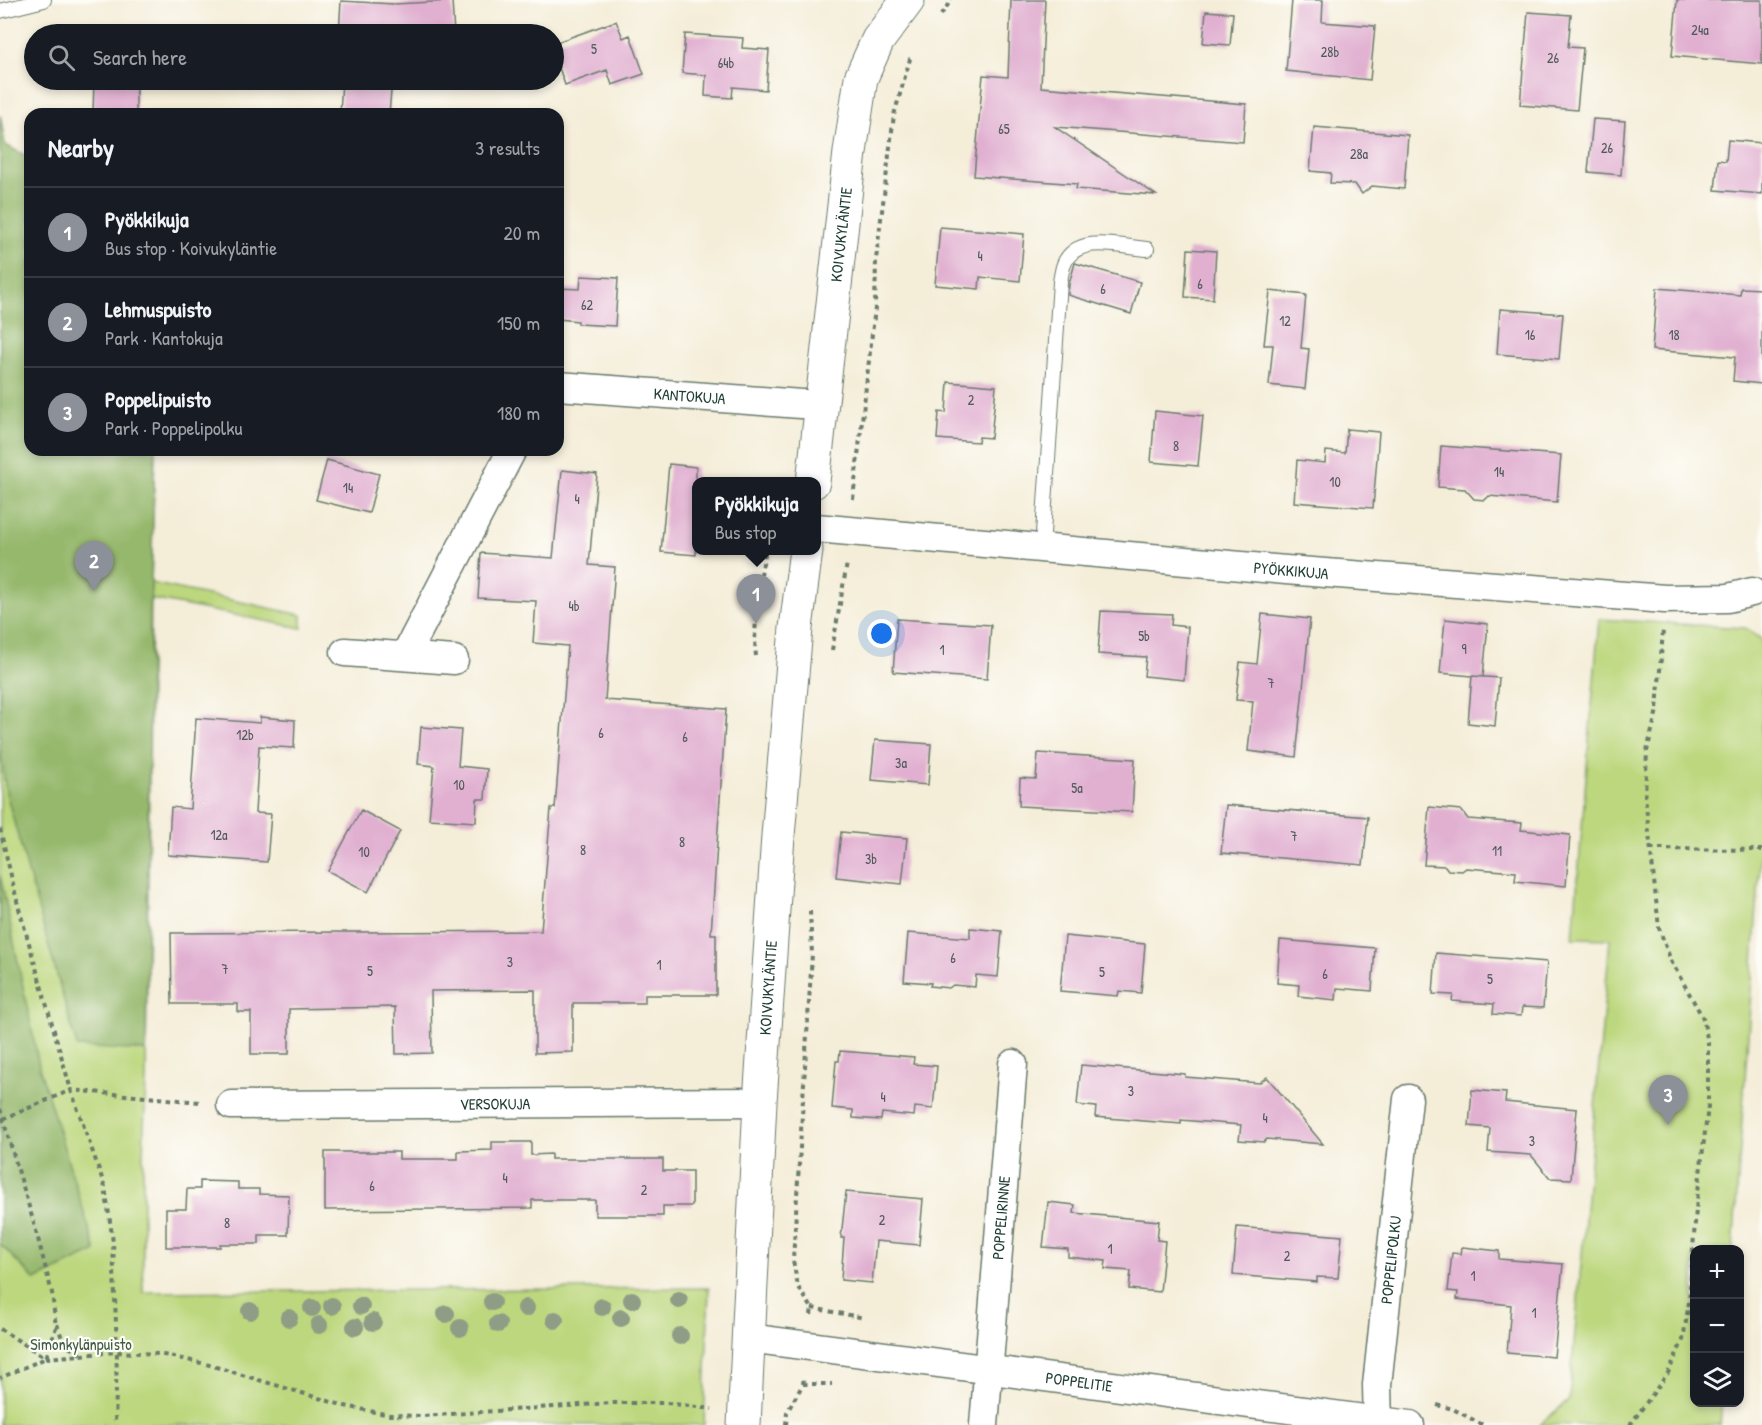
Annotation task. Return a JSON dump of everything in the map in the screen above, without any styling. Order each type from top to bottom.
[{"type":"main road","name":"KOIVUKYLÄNTIE","points":[[814,477],[850,152],[861,78],[878,40],[908,0]]},
{"type":"main road","name":"KOIVUKYLÄNTIE","points":[[744,1425],[760,1102],[778,836],[796,628],[805,555]]},
{"type":"street","name":"KANTOKUJA","points":[[564,386],[821,404]]},
{"type":"street","points":[[405,656],[509,456]]},
{"type":"street","name":"PYÖKKIKUJA","points":[[821,528],[1286,570],[1665,599],[1728,598],[1759,590]]},
{"type":"street","points":[[345,652],[454,660]]},
{"type":"street","name":"POPPELIRINNE","points":[[984,1425],[1012,1064]]},
{"type":"street","name":"POPPELIPOLKU","points":[[1378,1422],[1377,1385],[1408,1099]]},
{"type":"street","name":"VERSOKUJA","points":[[231,1105],[760,1102]]},
{"type":"street","name":"POPPELITIE","points":[[748,1338],[1410,1425]]},
{"type":"lane","points":[[0,11],[44,0]]},
{"type":"lane","points":[[1042,548],[1060,282],[1064,264],[1070,254],[1081,246],[1092,243],[1147,249]]},
{"type":"path","points":[[940,17],[951,0]]},
{"type":"path","points":[[830,659],[849,557],[854,486],[874,308],[876,259],[894,116],[910,60],[916,51]]},
{"type":"path","points":[[1630,1425],[1668,1373],[1683,1340],[1689,1302],[1696,1209],[1708,1106],[1708,1043],[1703,1018],[1671,961],[1659,928],[1645,795],[1647,752],[1657,710],[1665,599]]},
{"type":"path","points":[[0,829],[18,905],[71,1090],[105,1187],[113,1242],[117,1352],[115,1425]]},
{"type":"path","points":[[1650,849],[1762,850]]},
{"type":"path","points":[[786,1425],[787,1412],[803,1384],[812,1308],[798,1287],[793,1260],[812,954],[810,907]]},
{"type":"path","points":[[3,1119],[71,1090],[231,1105]]},
{"type":"path","points":[[0,1109],[52,1293],[56,1327],[46,1358]]},
{"type":"path","points":[[55,1317],[64,1344],[84,1355]]},
{"type":"path","points":[[0,1329],[46,1358]]},
{"type":"path","points":[[0,1378],[46,1358],[117,1352],[159,1354],[206,1364],[345,1406],[390,1415],[423,1416],[611,1403],[667,1403],[708,1409]]},
{"type":"green space","name":"Simonkylänpuisto","points":[[0,115],[5,145],[24,155],[24,456],[155,456],[151,583],[302,615],[302,628],[151,599],[143,1292],[709,1288],[704,1425],[0,1425]]},
{"type":"green space","points":[[0,115],[5,145],[24,155],[24,456],[155,456],[150,618],[146,1051],[77,1047],[6,793],[0,747]]},
{"type":"green space","points":[[1599,619],[1745,628],[1762,640],[1762,835],[1733,1245],[1690,1245],[1690,1407],[1722,1407],[1720,1425],[1539,1425],[1569,1400],[1610,939],[1573,938]]},
{"type":"green space","points":[[0,874],[40,1070],[96,1251],[35,1280],[0,1244]]},
{"type":"building","points":[[1011,0],[1045,0],[1041,87],[1246,104],[1243,142],[1055,127],[1156,195],[1076,189],[1077,184],[974,176],[983,75],[1008,77]]},
{"type":"building","points":[[1292,0],[1323,0],[1322,22],[1375,26],[1370,80],[1286,71]]},
{"type":"building","points":[[1677,0],[1762,0],[1762,64],[1672,56]]},
{"type":"building","points":[[341,1],[394,4],[452,1],[453,24],[340,24]]},
{"type":"building","points":[[1206,11],[1233,13],[1230,45],[1203,43]]},
{"type":"building","points":[[1528,12],[1571,15],[1568,47],[1583,48],[1577,110],[1520,105]]},
{"type":"building","points":[[616,21],[623,38],[630,35],[644,74],[612,85],[607,70],[565,85],[564,39]]},
{"type":"building","points":[[685,34],[743,38],[742,48],[769,50],[766,90],[733,87],[732,98],[705,96],[706,75],[682,73]]},
{"type":"building","points":[[94,90],[136,90],[136,108],[93,108]]},
{"type":"building","points":[[341,90],[391,90],[390,108],[340,108]]},
{"type":"building","points":[[1593,119],[1625,121],[1621,175],[1588,172]]},
{"type":"building","points":[[1314,127],[1408,135],[1404,189],[1372,186],[1362,194],[1355,184],[1330,183],[1331,173],[1310,171]]},
{"type":"building","points":[[1728,140],[1762,143],[1762,194],[1715,190],[1718,160],[1726,161]]},
{"type":"building","points":[[940,227],[1024,234],[1020,281],[980,277],[979,289],[935,285]]},
{"type":"building","points":[[1188,249],[1216,251],[1213,299],[1185,297]]},
{"type":"building","points":[[1075,263],[1140,282],[1131,314],[1068,295]]},
{"type":"building","points":[[581,276],[618,278],[615,326],[578,324],[578,321],[564,320],[564,288],[580,289]]},
{"type":"building","points":[[1657,288],[1740,295],[1741,288],[1762,289],[1762,384],[1733,381],[1735,357],[1652,350]]},
{"type":"building","points":[[1270,291],[1306,295],[1301,348],[1309,349],[1305,389],[1269,385],[1273,345],[1264,345]]},
{"type":"building","points":[[1500,309],[1563,314],[1559,359],[1497,354]]},
{"type":"building","points":[[948,382],[996,386],[991,438],[979,437],[978,442],[937,439],[939,412],[946,413]]},
{"type":"building","points":[[1155,411],[1203,416],[1198,466],[1151,462]]},
{"type":"building","points":[[1347,429],[1379,432],[1373,508],[1294,502],[1297,460],[1325,463],[1326,451],[1345,453]]},
{"type":"building","points":[[1441,446],[1561,455],[1557,502],[1489,496],[1485,500],[1474,499],[1465,489],[1438,487]]},
{"type":"building","points":[[327,460],[379,474],[369,513],[316,500]]},
{"type":"building","points":[[669,464],[696,467],[696,477],[692,477],[692,555],[661,552]]},
{"type":"building","points":[[562,470],[597,474],[589,565],[615,567],[605,700],[726,709],[711,934],[716,934],[716,995],[645,995],[645,1003],[573,1003],[573,1052],[535,1053],[535,990],[431,991],[432,1053],[396,1054],[395,1007],[289,1009],[289,1054],[251,1054],[251,1012],[238,1012],[238,1004],[172,1004],[171,933],[541,931],[551,808],[555,808],[568,646],[533,643],[536,601],[478,598],[481,553],[553,558]]},
{"type":"building","points":[[1101,611],[1172,614],[1171,625],[1188,627],[1184,680],[1144,676],[1146,657],[1098,654]]},
{"type":"building","points":[[1262,614],[1310,619],[1296,757],[1248,751],[1253,701],[1236,700],[1240,662],[1257,664]]},
{"type":"building","points":[[897,619],[991,625],[987,679],[893,672]]},
{"type":"building","points":[[1445,619],[1488,624],[1483,677],[1440,673]]},
{"type":"building","points":[[1472,676],[1499,678],[1495,726],[1468,723]]},
{"type":"building","points":[[260,717],[295,720],[294,748],[259,746],[255,813],[271,814],[267,862],[168,855],[171,807],[190,809],[196,718],[260,723]]},
{"type":"building","points":[[421,727],[461,730],[458,766],[487,769],[485,799],[477,799],[476,822],[429,819],[434,766],[418,764]]},
{"type":"building","points":[[875,740],[931,744],[928,785],[871,780]]},
{"type":"building","points":[[1038,753],[1135,759],[1132,812],[1019,806],[1020,778],[1036,779]]},
{"type":"building","points":[[1226,805],[1368,817],[1363,865],[1221,853]]},
{"type":"building","points":[[1429,807],[1461,810],[1468,819],[1522,823],[1521,830],[1570,835],[1566,886],[1515,881],[1516,872],[1466,868],[1462,871],[1448,870],[1445,866],[1424,865]]},
{"type":"building","points":[[361,810],[400,831],[368,892],[328,871]]},
{"type":"building","points":[[841,832],[907,838],[902,884],[836,877]]},
{"type":"building","points":[[970,928],[1002,931],[998,977],[976,975],[975,987],[953,985],[949,988],[930,986],[931,983],[904,981],[908,933],[970,938]]},
{"type":"building","points":[[1065,936],[1145,944],[1141,993],[1119,991],[1118,996],[1060,991]]},
{"type":"building","points":[[1280,940],[1375,948],[1372,991],[1337,988],[1336,1000],[1298,996],[1299,985],[1277,983]]},
{"type":"building","points":[[1436,953],[1547,962],[1543,1008],[1522,1007],[1521,1016],[1493,1014],[1494,1004],[1452,1001],[1453,995],[1433,994]]},
{"type":"building","points":[[840,1051],[914,1057],[913,1064],[937,1066],[933,1109],[915,1107],[914,1116],[882,1113],[881,1120],[853,1118],[853,1110],[832,1108],[836,1061],[839,1061]]},
{"type":"building","points":[[1081,1065],[1259,1083],[1267,1077],[1323,1144],[1267,1139],[1264,1142],[1239,1140],[1241,1125],[1181,1120],[1181,1124],[1095,1117],[1096,1107],[1077,1105]]},
{"type":"building","points":[[1472,1090],[1506,1093],[1505,1102],[1577,1109],[1571,1179],[1550,1178],[1531,1155],[1488,1152],[1490,1128],[1469,1126]]},
{"type":"building","points":[[492,1142],[531,1142],[531,1155],[551,1154],[551,1159],[663,1159],[663,1171],[692,1171],[692,1206],[663,1206],[663,1216],[595,1216],[595,1200],[532,1200],[532,1208],[325,1210],[325,1152],[399,1152],[399,1159],[458,1159],[458,1151],[492,1150]]},
{"type":"building","points":[[200,1181],[238,1182],[238,1189],[259,1189],[259,1194],[289,1195],[288,1235],[259,1235],[259,1244],[166,1247],[166,1209],[186,1209],[187,1189],[200,1189]]},
{"type":"building","points":[[846,1192],[923,1199],[919,1245],[876,1241],[872,1283],[841,1280],[844,1238],[841,1238]]},
{"type":"building","points":[[1048,1202],[1075,1205],[1074,1213],[1159,1221],[1157,1240],[1165,1241],[1160,1292],[1129,1289],[1131,1271],[1105,1269],[1106,1261],[1068,1257],[1068,1249],[1043,1247]]},
{"type":"building","points":[[1237,1227],[1342,1236],[1338,1278],[1317,1277],[1317,1282],[1233,1275]]},
{"type":"building","points":[[1462,1247],[1499,1251],[1499,1259],[1563,1264],[1554,1357],[1507,1353],[1511,1305],[1457,1299],[1458,1292],[1448,1291],[1452,1253],[1461,1254]]},
{"type":"place","name":"Lehmuspuisto","points":[[94,591]]},
{"type":"place","name":"Pyökkikuja","points":[[756,624]]},
{"type":"place","name":"Poppelipuisto","points":[[1668,1125]]}]
